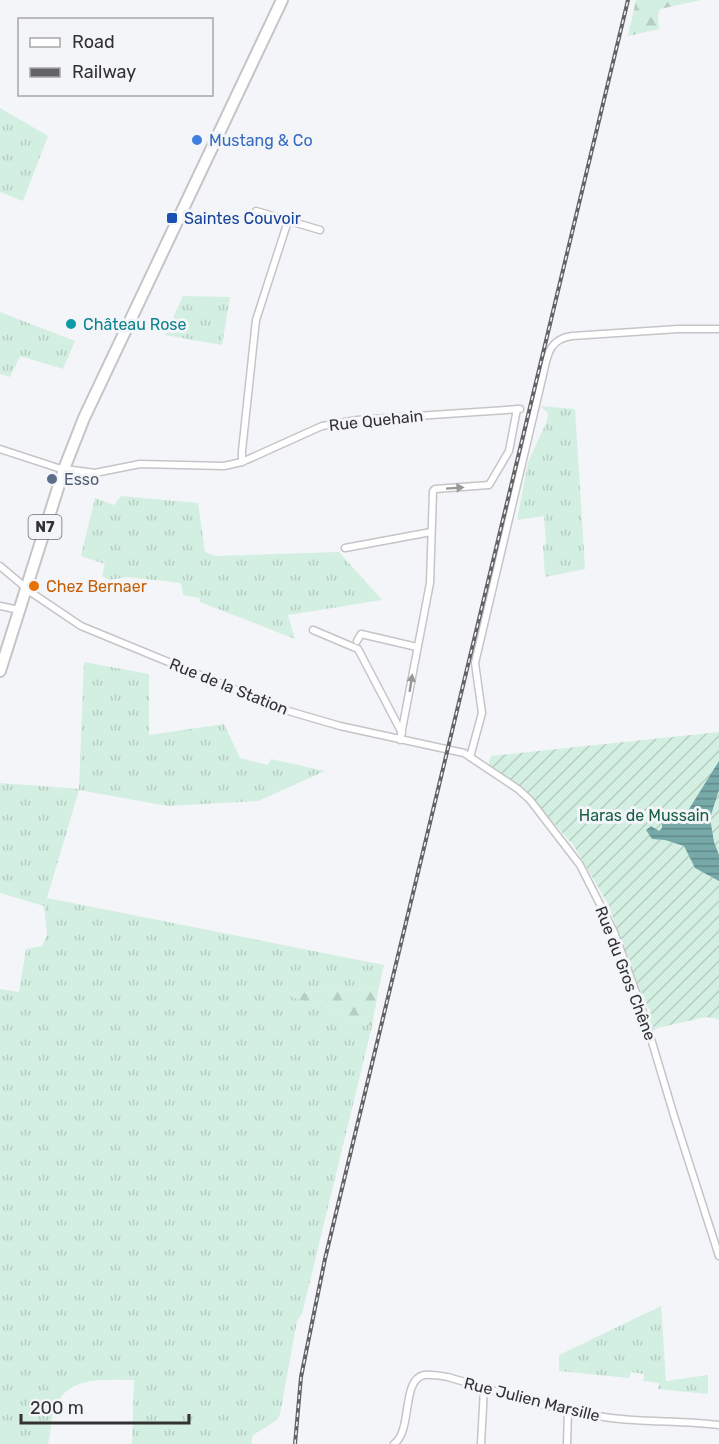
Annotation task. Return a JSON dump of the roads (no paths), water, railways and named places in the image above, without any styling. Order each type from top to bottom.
[{"type":"main road","name":"N7","points":[[0,670],[64,468],[94,398],[282,0]]},
{"type":"street","points":[[256,211],[320,230]]},
{"type":"street","points":[[242,462],[256,320],[288,221]]},
{"type":"street","points":[[470,757],[482,712],[475,663],[535,408],[549,351],[553,344],[563,337],[678,329],[719,329]]},
{"type":"street","name":"Rue Quehain","points":[[0,449],[64,468],[95,473],[140,464],[224,466],[242,462],[322,426],[357,420],[519,409],[509,451],[489,485],[433,491],[431,532]]},
{"type":"street","points":[[345,548],[431,532],[430,583],[401,737]]},
{"type":"street","name":"Rue de la Station","points":[[0,566],[50,606],[81,626],[285,710],[340,726],[401,737],[448,750]]},
{"type":"street","points":[[0,606],[19,610]]},
{"type":"street","points":[[313,630],[358,649],[401,737]]},
{"type":"street","points":[[357,641],[361,634],[417,647]]},
{"type":"street","name":"Rue du Gros Chêne","points":[[448,750],[464,753],[518,789],[537,807],[580,865],[607,916],[644,1012],[675,1119],[719,1256]]},
{"type":"street","name":"Rue Julien Marsille","points":[[394,1444],[402,1435],[411,1388],[422,1375],[448,1377],[568,1412],[607,1418],[645,1421],[672,1420],[719,1425]]},
{"type":"street","points":[[481,1444],[484,1388]]},
{"type":"street","points":[[567,1444],[568,1412]]},
{"type":"water","points":[[719,761],[719,790],[710,818],[719,855],[719,881],[695,868],[684,846],[665,840],[652,839],[646,830],[651,826],[659,831],[662,828],[662,820],[665,818],[673,822],[684,817]]},
{"type":"railway","points":[[295,1444],[301,1377],[325,1259],[628,0]]},
{"type":"place","name":"Mustang & Co","points":[[197,140]]},
{"type":"place","name":"Saintes Couvoir","points":[[172,218]]},
{"type":"place","name":"Château Rose","points":[[71,324]]},
{"type":"place","name":"Esso","points":[[52,479]]},
{"type":"place","name":"Chez Bernaer","points":[[34,586]]},
{"type":"park label","name":"Haras de Mussain","points":[[644,815]]}]
